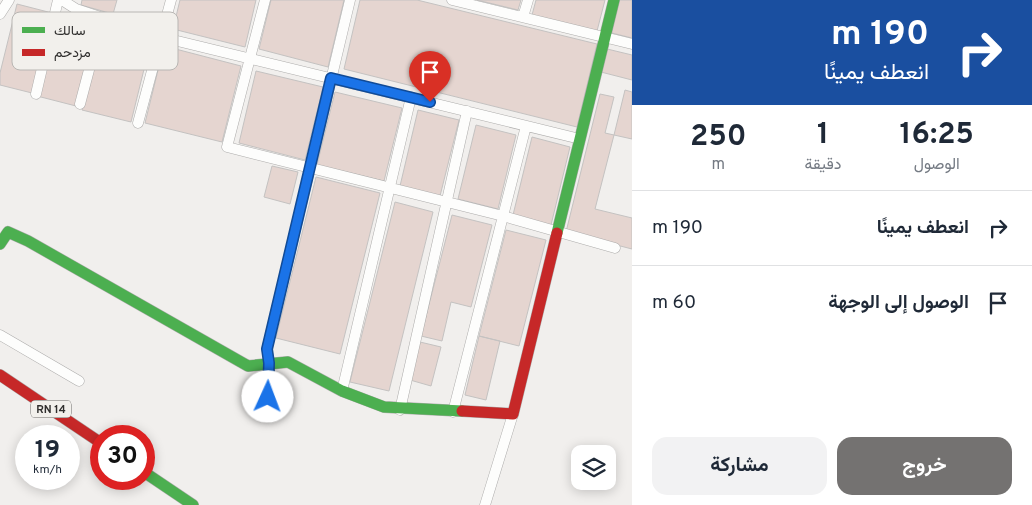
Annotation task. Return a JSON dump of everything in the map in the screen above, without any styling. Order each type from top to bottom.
[{"type":"street","points":[[0,14],[10,0]]},
{"type":"street","points":[[62,0],[77,4],[93,12]]},
{"type":"street","points":[[265,0],[227,147],[503,216],[615,248]]},
{"type":"street","points":[[267,414],[269,363],[267,349],[350,0]]},
{"type":"street","points":[[452,0],[632,44]]},
{"type":"street","points":[[523,17],[528,0]]},
{"type":"street","points":[[485,505],[513,414],[614,0]]},
{"type":"street","points":[[178,41],[580,139]]},
{"type":"street","points":[[36,94],[42,70]]},
{"type":"street","points":[[80,104],[89,70]]},
{"type":"street","points":[[138,123],[152,70]]},
{"type":"street","points":[[342,391],[411,98]]},
{"type":"street","points":[[400,410],[467,112]]},
{"type":"street","points":[[453,412],[526,126]]},
{"type":"street","points":[[0,244],[8,232],[248,366],[288,362],[342,391],[384,407],[400,410],[513,414]]},
{"type":"street","points":[[0,336],[79,381]]},
{"type":"street","name":"RN 14","points":[[0,375],[90,436]]},
{"type":"street","points":[[155,479],[193,505]]},
{"type":"building","points":[[82,0],[117,0],[114,12],[106,12],[81,5]]},
{"type":"building","points":[[180,0],[256,0],[245,47],[178,30],[177,12]]},
{"type":"building","points":[[271,0],[344,0],[328,67],[259,49]]},
{"type":"building","points":[[360,0],[417,0],[597,44],[577,127],[344,69]]},
{"type":"building","points":[[477,0],[521,0],[518,10]]},
{"type":"building","points":[[536,0],[605,0],[597,31],[532,15]]},
{"type":"building","points":[[616,0],[632,0],[632,38],[608,32]]},
{"type":"building","points":[[17,4],[48,12],[15,12]]},
{"type":"building","points":[[12,24],[12,70],[38,70],[32,93],[0,85],[0,73]]},
{"type":"building","points":[[603,48],[632,55],[632,80],[597,71]]},
{"type":"building","points":[[178,50],[241,66],[222,142],[145,123],[158,70],[178,70]]},
{"type":"building","points":[[44,70],[85,70],[76,106],[37,96]]},
{"type":"building","points":[[92,70],[144,70],[131,122],[82,110]]},
{"type":"building","points":[[256,71],[323,87],[305,160],[239,143]]},
{"type":"building","points":[[625,90],[632,92],[632,139],[614,135]]},
{"type":"building","points":[[335,92],[402,108],[384,181],[317,165]]},
{"type":"building","points":[[600,94],[614,97],[605,133],[614,135],[595,209],[632,218],[632,249],[566,232]]},
{"type":"building","points":[[418,110],[459,120],[440,196],[400,186]]},
{"type":"building","points":[[476,125],[516,135],[498,209],[458,199]]},
{"type":"building","points":[[532,137],[570,147],[551,225],[513,215]]},
{"type":"building","points":[[272,166],[298,172],[290,204],[264,197]]},
{"type":"building","points":[[316,177],[380,193],[340,354],[276,338]]},
{"type":"building","points":[[395,202],[433,212],[389,391],[350,382]]},
{"type":"building","points":[[452,215],[492,225],[471,307],[451,302],[442,341],[421,336]]},
{"type":"building","points":[[506,230],[546,240],[519,346],[479,336]]},
{"type":"building","points":[[479,336],[500,341],[486,400],[465,395]]},
{"type":"building","points":[[420,342],[441,347],[431,386],[410,380]]},
{"type":"traffic: fast","points":[[557,233],[614,0]]},
{"type":"traffic: fast","points":[[0,244],[8,232],[28,241],[248,366],[288,362],[342,391],[384,407],[462,411]]},
{"type":"traffic: fast","points":[[155,479],[193,505]]},
{"type":"traffic: jam","points":[[462,411],[513,414],[557,233]]},
{"type":"traffic: jam","points":[[0,375],[90,436]]},
{"type":"route","points":[[268,397],[269,363],[267,349],[331,78],[430,102]]}]
